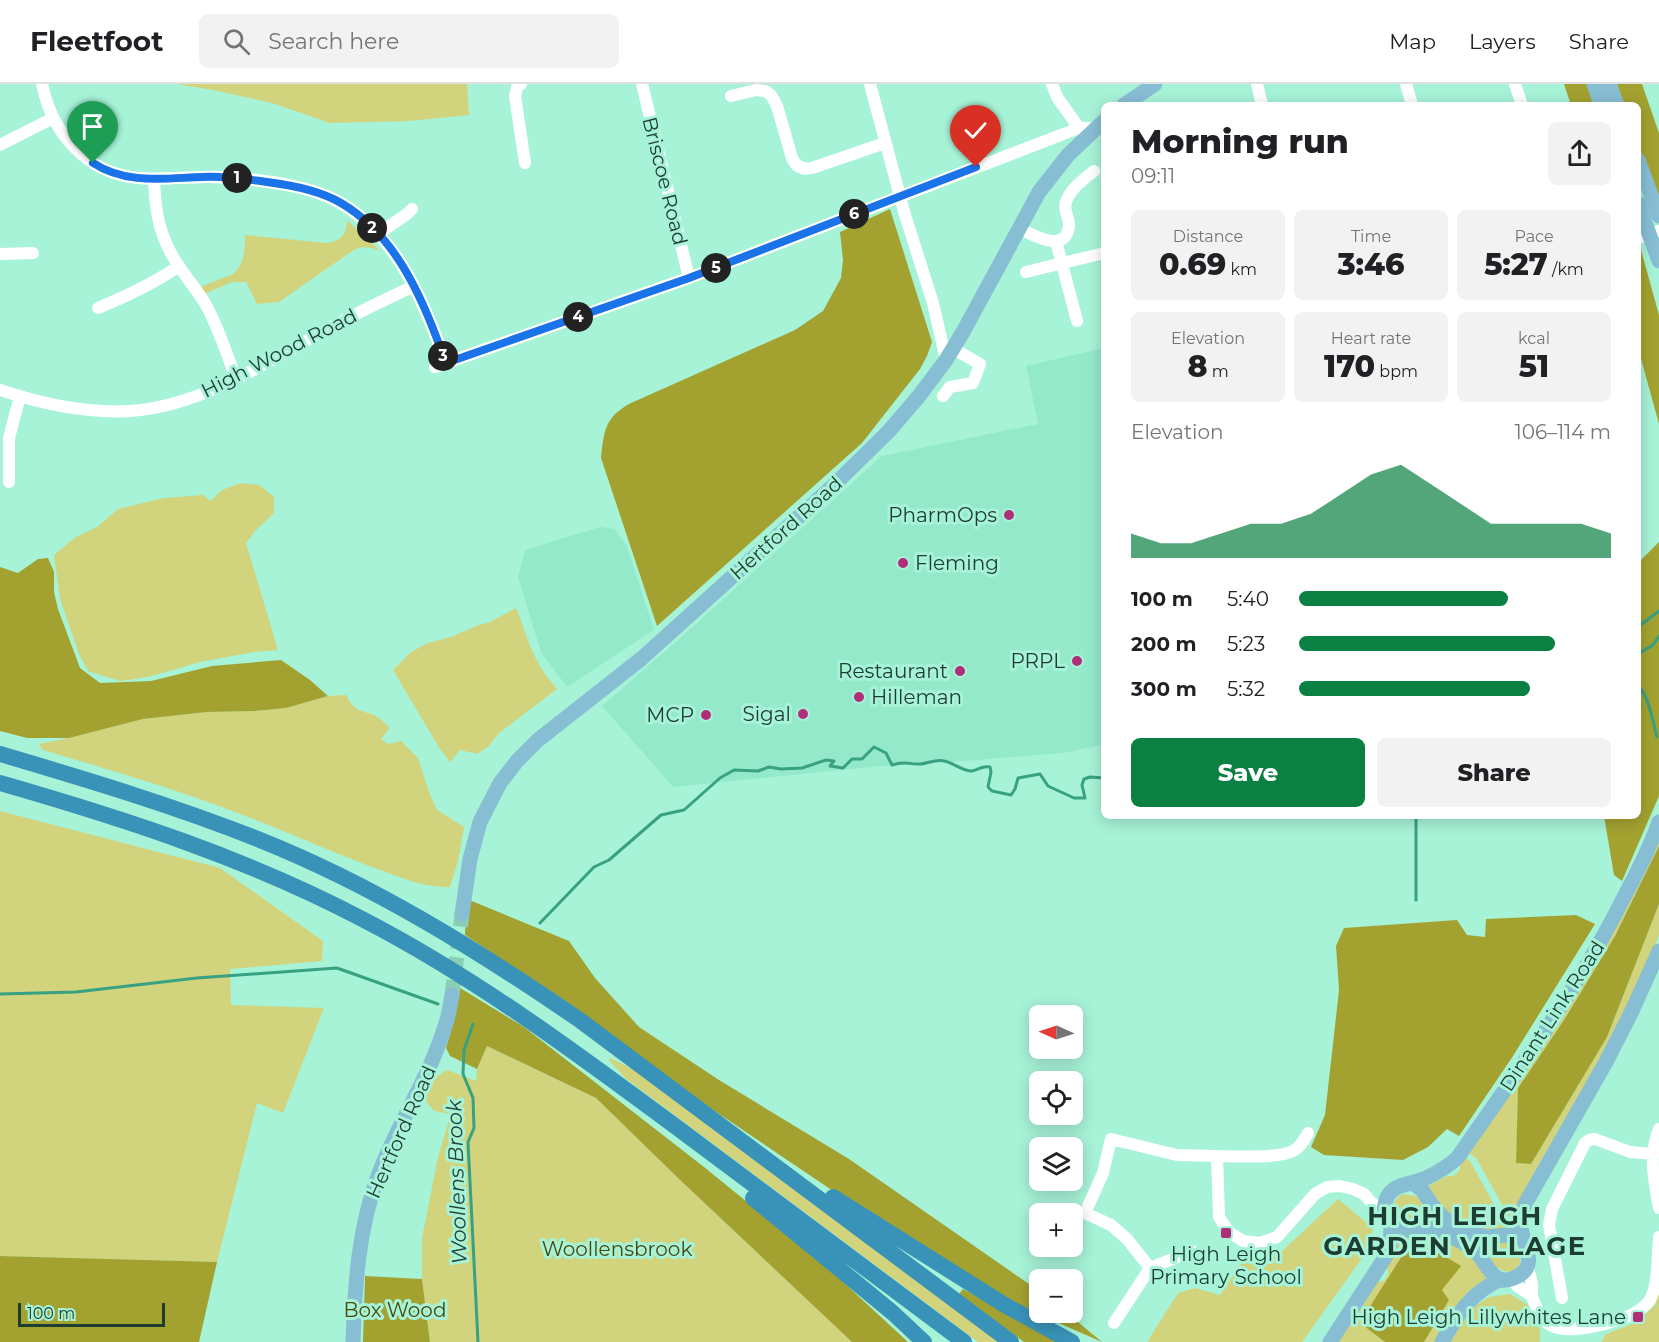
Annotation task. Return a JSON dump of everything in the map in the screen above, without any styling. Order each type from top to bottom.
[{"type":"highway","points":[[0,754],[137,795],[261,840],[322,867],[450,935],[516,976],[581,1021],[1011,1342]]},
{"type":"highway","points":[[0,783],[160,832],[220,854],[364,919],[429,955],[478,985],[562,1043],[964,1342]]},
{"type":"highway","points":[[654,1111],[744,1190],[893,1313],[924,1342]]},
{"type":"highway","points":[[730,1132],[1003,1304],[1072,1342]]},
{"type":"main road","points":[[1128,102],[1155,84]]},
{"type":"main road","points":[[1594,84],[1600,102]]},
{"type":"main road","points":[[1609,84],[1616,102]]},
{"type":"main road","name":"Hertford Road","points":[[462,914],[467,875],[480,822],[500,783],[538,740],[641,659],[834,485],[897,422],[949,354],[1039,192],[1068,156],[1100,124]]},
{"type":"main road","points":[[1641,168],[1659,216]]},
{"type":"main road","points":[[1641,211],[1659,261]]},
{"type":"main road","name":"Dinant Link Road","points":[[1389,1194],[1395,1188],[1414,1184],[1448,1167],[1458,1156],[1510,1082],[1595,952],[1635,876],[1659,822]]},
{"type":"main road","points":[[1442,1342],[1470,1299],[1483,1288],[1518,1276],[1524,1271],[1527,1265],[1528,1248],[1522,1238],[1521,1222],[1525,1204],[1606,1062],[1659,951]]},
{"type":"main road","name":"Hertford Road","points":[[353,1342],[358,1257],[364,1217],[384,1160],[434,1057],[446,1025],[452,995]]},
{"type":"main road","points":[[1414,1184],[1422,1190],[1444,1218],[1470,1232],[1486,1237],[1509,1235],[1522,1238]]},
{"type":"main road","points":[[1330,1342],[1383,1263],[1390,1248],[1386,1200],[1389,1194]]},
{"type":"main road","points":[[1388,1219],[1399,1230],[1428,1228],[1445,1233],[1475,1252],[1493,1275],[1506,1279]]},
{"type":"street","points":[[42,84],[53,118],[61,133],[82,156],[99,167],[128,177],[154,179],[226,177],[292,186],[342,204],[378,234],[397,257],[414,286],[429,319],[440,365],[689,278],[1079,128],[1100,124]]},
{"type":"street","points":[[521,84],[515,96],[525,163]]},
{"type":"street","name":"Briscoe Road","points":[[642,84],[689,278]]},
{"type":"street","points":[[870,84],[900,196],[949,354],[980,364],[973,383],[950,387],[943,396]]},
{"type":"street","points":[[1052,84],[1057,97],[1079,128]]},
{"type":"street","points":[[1257,84],[1261,102]]},
{"type":"street","points":[[1407,84],[1411,102]]},
{"type":"street","points":[[1515,84],[1521,102]]},
{"type":"street","points":[[731,96],[756,90],[765,91],[771,95],[777,106],[792,158],[801,168],[812,168],[885,143]]},
{"type":"street","points":[[0,145],[53,118]]},
{"type":"street","points":[[1053,138],[1068,156]]},
{"type":"street","points":[[1019,228],[1042,239],[1056,241],[1062,238],[1069,226],[1066,201],[1080,183],[1094,171]]},
{"type":"street","points":[[154,179],[159,226],[172,256],[205,304],[236,379]]},
{"type":"street","points":[[378,234],[412,209]]},
{"type":"street","points":[[1641,237],[1659,231]]},
{"type":"street","points":[[1056,241],[1077,321]]},
{"type":"street","points":[[0,254],[33,253]]},
{"type":"street","points":[[1026,272],[1101,254]]},
{"type":"street","points":[[98,308],[136,292],[179,266]]},
{"type":"street","name":"High Wood Road","points":[[0,390],[77,409],[132,411],[154,408],[177,402],[236,379],[343,320],[414,286]]},
{"type":"street","points":[[9,482],[9,438],[20,396]]},
{"type":"street","points":[[1659,1129],[1653,1147],[1652,1166],[1659,1208]]},
{"type":"street","points":[[1150,1268],[1127,1239],[1111,1225],[1085,1213],[1103,1173],[1111,1139],[1177,1155],[1282,1155],[1302,1144],[1308,1133]]},
{"type":"street","points":[[1562,1299],[1549,1225],[1552,1209],[1586,1143],[1595,1139],[1630,1152],[1653,1154]]},
{"type":"street","points":[[1217,1156],[1218,1217],[1229,1232],[1243,1241],[1260,1243],[1277,1237],[1315,1194],[1327,1187],[1340,1186],[1364,1194],[1388,1219]]},
{"type":"street","points":[[1364,1194],[1389,1194]]},
{"type":"street","points":[[1527,1265],[1531,1276],[1532,1296],[1544,1320],[1557,1328],[1593,1327],[1635,1313],[1644,1307],[1654,1292],[1659,1237]]},
{"type":"street","points":[[1114,1323],[1150,1268],[1192,1251]]},
{"type":"street","points":[[1506,1279],[1532,1296]]},
{"type":"shaded area","points":[[1101,349],[1101,745],[1071,752],[953,762],[921,762],[673,787],[602,706],[882,456],[1038,424],[1026,366]]},
{"type":"shaded area","points":[[600,527],[614,529],[626,544],[654,630],[567,687],[541,652],[518,577],[525,550]]},
{"type":"green space","points":[[176,84],[467,84],[469,115],[409,121],[330,123],[272,103]]},
{"type":"green space","points":[[1564,84],[1588,84],[1594,102],[1570,102]]},
{"type":"green space","points":[[1617,84],[1642,84],[1659,133],[1659,200],[1641,152],[1641,102],[1623,102]]},
{"type":"green space","points":[[890,209],[932,342],[920,369],[862,443],[657,626],[601,458],[607,425],[622,408],[631,403],[795,330],[823,311],[841,278],[843,260],[840,232]]},
{"type":"green space","points":[[347,220],[380,251],[368,247],[355,249],[279,302],[257,304],[246,282],[232,282],[204,294],[200,287],[233,274],[237,270],[244,256],[245,235],[327,243],[343,236]]},
{"type":"green space","points":[[1641,250],[1659,315],[1659,424],[1641,359]]},
{"type":"green space","points":[[241,483],[259,485],[274,497],[274,513],[246,543],[278,650],[200,662],[148,677],[120,681],[88,671],[79,654],[60,599],[54,555],[76,537],[97,527],[118,509],[164,498],[203,495],[211,501],[222,490]]},
{"type":"green space","points":[[1659,542],[1659,796],[1622,881],[1614,875],[1605,819],[1641,819],[1641,560]]},
{"type":"green space","points":[[48,558],[54,572],[54,592],[58,609],[80,668],[100,683],[151,681],[212,666],[281,660],[328,696],[286,708],[207,712],[143,719],[69,738],[27,738],[0,731],[0,567],[18,573],[38,559]]},
{"type":"green space","points":[[516,608],[536,659],[557,689],[499,733],[488,747],[477,754],[460,750],[450,762],[393,670],[411,652],[428,643],[488,623]]},
{"type":"green space","points":[[346,695],[354,707],[376,716],[390,728],[381,739],[388,744],[401,741],[418,758],[437,810],[464,827],[458,861],[450,887],[430,886],[406,879],[211,803],[43,750],[39,744],[143,719],[207,712],[286,708],[328,696]]},
{"type":"green space","points":[[0,811],[220,868],[323,941],[322,961],[230,969],[231,1005],[324,1008],[283,1113],[257,1103],[217,1262],[0,1256]]},
{"type":"green space","points":[[1659,835],[1659,846],[1615,936],[1564,1020],[1518,1088],[1516,1163],[1531,1164],[1607,1037],[1659,904],[1659,936],[1635,991],[1589,1078],[1536,1169],[1515,1218],[1509,1217],[1476,1158],[1468,1153]]},
{"type":"green space","points":[[1659,846],[1659,904],[1607,1037],[1531,1164],[1516,1163],[1518,1088],[1564,1020],[1615,936]]},
{"type":"green space","points":[[467,899],[569,941],[595,978],[639,1027],[719,1080],[849,1159],[1029,1284],[1029,1310],[1004,1299],[882,1224],[700,1101],[543,987],[465,935]]},
{"type":"green space","points":[[1576,915],[1595,924],[1513,1056],[1459,1136],[1447,1129],[1428,1147],[1403,1160],[1324,1155],[1311,1147],[1325,1115],[1339,990],[1336,946],[1344,928],[1457,920],[1467,935],[1485,937],[1486,919]]},
{"type":"green space","points":[[460,988],[524,1027],[704,1167],[828,1268],[908,1342],[852,1342],[596,1098],[487,1046],[477,1069],[450,1056],[446,1048]]},
{"type":"green space","name":"Woollensbrook","points":[[487,1046],[596,1098],[852,1342],[430,1342],[422,1279],[422,1238],[438,1157],[451,1114],[434,1111],[425,1100],[433,1079],[447,1070],[476,1081],[477,1069]]},
{"type":"green space","points":[[610,1058],[633,1069],[999,1342],[978,1342],[625,1078],[609,1060]]},
{"type":"green space","points":[[1465,1157],[1470,1161],[1502,1219],[1507,1223],[1515,1224],[1515,1229],[1487,1232],[1451,1216],[1439,1205],[1427,1187],[1446,1176],[1453,1176],[1460,1170],[1460,1164]]},
{"type":"green space","points":[[1403,1194],[1416,1196],[1436,1218],[1433,1221],[1430,1218],[1421,1217],[1414,1223],[1401,1222],[1393,1213],[1393,1206]]},
{"type":"green space","points":[[1338,1199],[1373,1228],[1368,1250],[1302,1342],[1147,1342],[1178,1293],[1195,1288],[1220,1295],[1244,1259],[1261,1259],[1282,1251]]},
{"type":"green space","points":[[1435,1235],[1460,1248],[1474,1260],[1487,1279],[1470,1290],[1463,1298],[1435,1342],[1424,1342],[1449,1300],[1364,1326],[1385,1342],[1338,1342],[1377,1282],[1384,1281],[1388,1275],[1387,1267],[1398,1236]]},
{"type":"green space","points":[[1501,1242],[1514,1243],[1518,1248],[1519,1264],[1513,1271],[1499,1269],[1480,1250],[1484,1245],[1497,1247]]},
{"type":"green space","points":[[1407,1248],[1431,1248],[1461,1266],[1442,1290],[1449,1300],[1424,1342],[1385,1342],[1364,1326],[1364,1316]]},
{"type":"green space","points":[[0,1256],[217,1262],[199,1342],[0,1342]]},
{"type":"green space","name":"Box Wood","points":[[365,1276],[422,1279],[430,1342],[363,1342]]},
{"type":"green space","points":[[963,1289],[1059,1342],[1024,1342],[959,1294]]},
{"type":"green space","points":[[1659,1292],[1659,1342],[1601,1342],[1606,1334],[1637,1322],[1655,1305]]},
{"type":"green space","points":[[1510,1294],[1528,1305],[1540,1330],[1540,1342],[1450,1342],[1469,1310],[1489,1297]]},
{"type":"green space","points":[[1059,1323],[1079,1323],[1102,1342]]},
{"type":"waterway","name":"Woollens Brook","points":[[1641,625],[1659,611]]},
{"type":"waterway","points":[[1641,652],[1653,645],[1659,636]]},
{"type":"waterway","points":[[1641,689],[1648,702],[1657,737]]},
{"type":"waterway","name":"Woollens Brook","points":[[540,923],[594,867],[609,860],[661,815],[684,810],[720,778],[734,770],[758,771],[769,767],[802,768],[826,760],[834,761],[830,766],[843,768],[852,759],[862,759],[874,747],[886,753],[892,765],[941,761],[968,771],[990,767],[988,787],[992,791],[1011,795],[1018,778],[1040,774],[1048,786],[1074,798],[1085,798],[1082,785],[1084,779],[1101,778]]},
{"type":"waterway","points":[[1416,819],[1416,900]]},
{"type":"waterway","points":[[0,994],[76,992],[197,978],[337,968],[438,1004]]},
{"type":"waterway","name":"Woollens Brook","points":[[473,1024],[464,1050],[463,1074],[473,1098],[474,1128],[468,1142],[478,1342]]},
{"type":"tunnel","points":[[452,995],[462,914]]},
{"type":"place","name":"PharmOps","points":[[1009,515]]},
{"type":"place","name":"Fleming","points":[[903,563]]},
{"type":"place","name":"PRPL","points":[[1077,661]]},
{"type":"place","name":"Restaurant","points":[[960,671]]},
{"type":"place","name":"Hilleman","points":[[859,697]]},
{"type":"place","name":"Sigal","points":[[803,714]]},
{"type":"place","name":"MCP","points":[[706,715]]},
{"type":"place","name":"High Leigh Primary School","points":[[1226,1233]]},
{"type":"place","name":"High Leigh Lillywhites Lane","points":[[1638,1317]]},
{"type":"district","name":"HIGH LEIGH GARDEN VILLAGE","points":[[1455,1231]]},
{"type":"route","points":[[93,163],[108,171],[136,178],[226,177],[271,182],[313,192],[342,204],[378,234],[405,269],[429,319],[446,363],[689,278],[976,167]]}]
